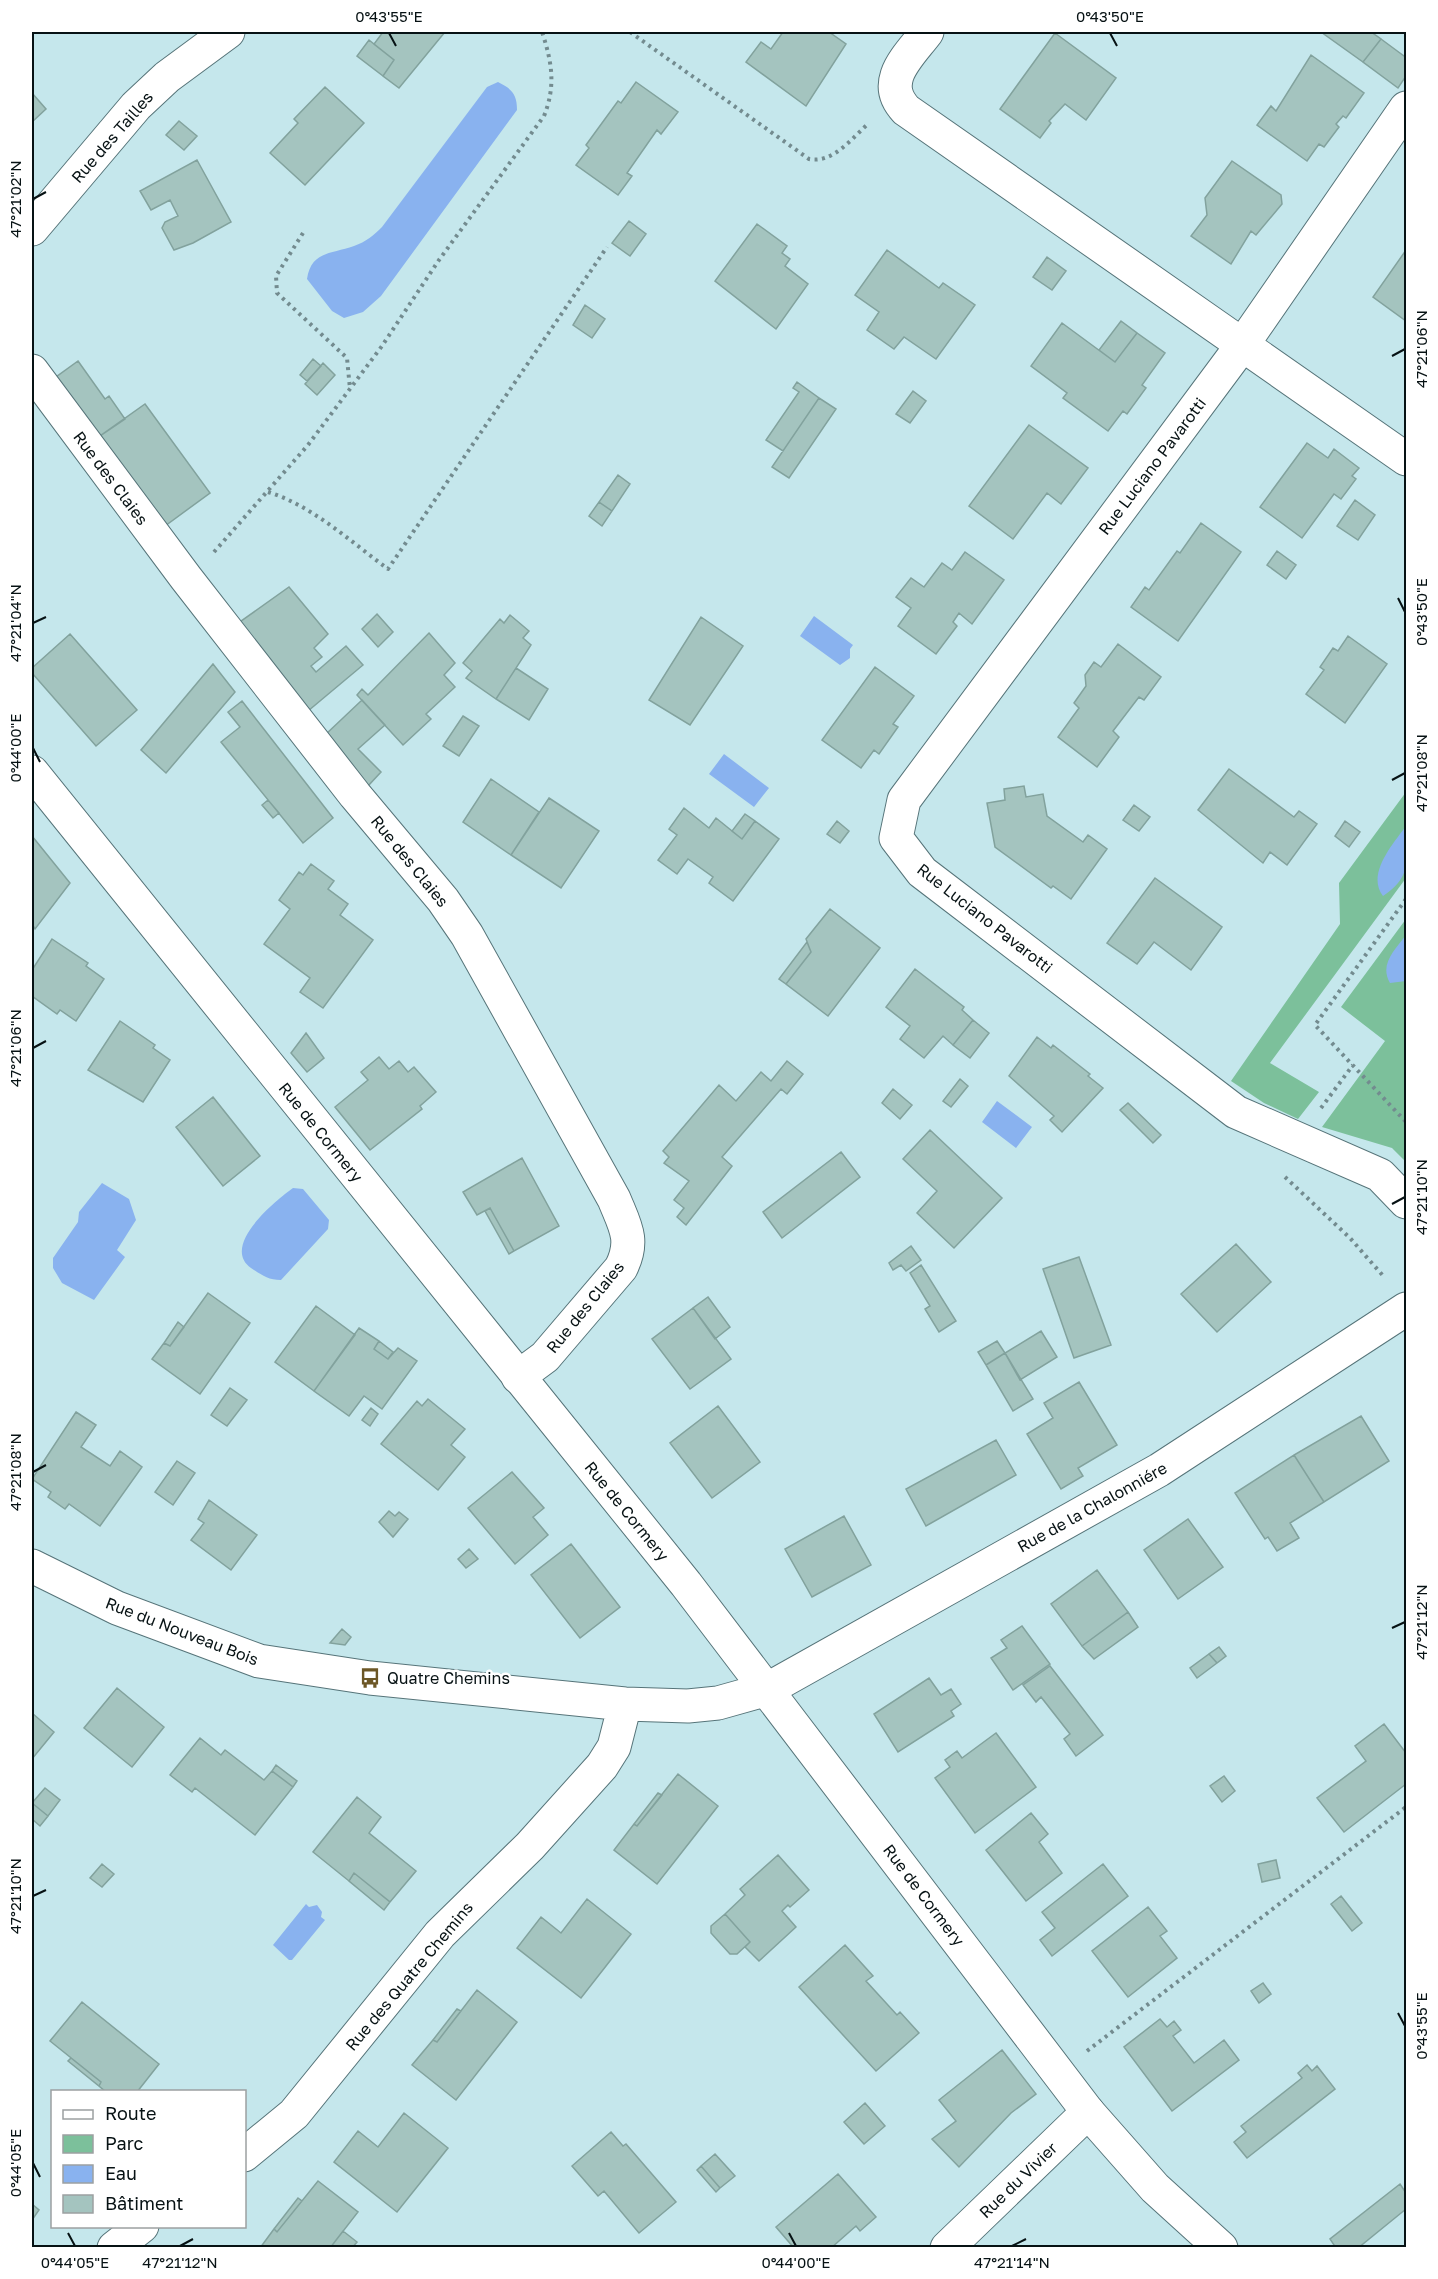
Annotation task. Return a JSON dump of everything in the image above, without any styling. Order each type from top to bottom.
[{"type":"street","name":"Rue des Tailles","points":[[32,230],[136,106],[167,77],[228,32]]},
{"type":"street","points":[[927,32],[896,74],[896,99],[906,110],[1407,459]]},
{"type":"street","name":"Rue Luciano Pavarotti","points":[[1407,108],[1243,344],[904,800],[896,838],[922,872],[1236,1112],[1380,1175],[1407,1202]]},
{"type":"street","name":"Rue des Claies","points":[[32,371],[186,578],[355,795],[388,831],[449,908],[467,935],[618,1209],[627,1231],[629,1252],[621,1268],[545,1357],[518,1377]]},
{"type":"street","name":"Rue de Cormery","points":[[32,772],[768,1689],[1088,2112],[1155,2188],[1221,2247]]},
{"type":"street","name":"Rue de la Chalonniére","points":[[768,1689],[1159,1470],[1407,1309]]},
{"type":"street","name":"Rue du Nouveau Bois","points":[[32,1566],[117,1608],[259,1661],[370,1677],[625,1704],[688,1706],[718,1703],[768,1689]]},
{"type":"street","name":"Rue des Quatre Chemins","points":[[246,2153],[294,2114],[440,1934],[530,1846],[602,1766],[614,1747],[625,1704]]},
{"type":"street","name":"Rue du Vivier","points":[[947,2247],[1088,2112]]},
{"type":"street","points":[[114,2247],[139,2228]]},
{"type":"path","points":[[186,578],[198,570],[268,492],[350,389],[439,260],[544,116],[552,97],[552,60],[542,32]]},
{"type":"path","points":[[630,32],[809,159],[819,161],[832,155],[896,99]]},
{"type":"path","points":[[303,233],[276,276],[277,293],[347,358],[350,389]]},
{"type":"path","points":[[268,492],[284,497],[333,528],[388,569],[607,248]]},
{"type":"path","points":[[1407,899],[1315,1025],[1407,1122]]},
{"type":"path","points":[[1058,2074],[1407,1807]]},
{"type":"green space","points":[[1406,792],[1406,878],[1270,1063],[1319,1092],[1298,1119],[1264,1103],[1231,1081],[1340,924],[1339,883]]},
{"type":"green space","points":[[1406,919],[1406,1162],[1392,1148],[1322,1127],[1385,1041],[1341,1007]]},
{"type":"water","points":[[498,82],[513,93],[517,110],[381,296],[363,312],[344,318],[332,311],[307,279],[313,263],[324,255],[354,246],[370,238],[379,230],[487,87]]},
{"type":"water","points":[[814,616],[853,645],[850,649],[850,658],[840,665],[800,636]]},
{"type":"water","points":[[724,754],[769,788],[754,807],[709,774]]},
{"type":"water","points":[[1406,826],[1407,857],[1404,874],[1393,889],[1383,896],[1379,887],[1379,869]]},
{"type":"water","points":[[1406,935],[1406,981],[1390,983],[1386,970],[1387,963]]},
{"type":"water","points":[[997,1101],[1032,1127],[1016,1148],[982,1122]]},
{"type":"water","points":[[102,1183],[129,1199],[136,1220],[117,1250],[125,1257],[94,1300],[62,1283],[53,1268],[53,1258],[78,1222],[79,1212]]},
{"type":"water","points":[[293,1188],[303,1189],[329,1220],[328,1229],[281,1280],[272,1279],[251,1268],[243,1259],[242,1248],[254,1224],[275,1202]]},
{"type":"water","points":[[306,1904],[309,1907],[317,1905],[322,1912],[321,1917],[325,1920],[292,1960],[289,1960],[273,1945]]},
{"type":"building","points":[[383,32],[445,32],[399,88],[383,76],[394,60],[374,44]]},
{"type":"building","points":[[783,32],[829,32],[846,44],[806,106],[746,62],[761,42],[771,49]]},
{"type":"building","points":[[1321,32],[1371,32],[1381,39],[1363,62]]},
{"type":"building","points":[[1055,33],[1116,78],[1086,120],[1065,104],[1049,121],[1051,123],[1040,138],[1000,109]]},
{"type":"building","points":[[1381,39],[1404,56],[1406,53],[1406,76],[1398,88],[1363,62]]},
{"type":"building","points":[[369,40],[394,60],[383,76],[357,56]]},
{"type":"building","points":[[1311,55],[1364,93],[1346,118],[1343,116],[1336,124],[1339,127],[1324,147],[1319,144],[1307,161],[1257,125],[1271,106],[1276,111]]},
{"type":"building","points":[[636,82],[678,112],[661,134],[657,130],[627,173],[632,176],[618,195],[576,165],[589,148],[586,145],[618,101],[621,103]]},
{"type":"building","points":[[325,87],[364,123],[305,185],[270,153],[298,123],[294,119]]},
{"type":"building","points":[[32,93],[46,109],[32,122]]},
{"type":"building","points":[[179,121],[197,136],[184,150],[166,135]]},
{"type":"building","points":[[197,160],[231,222],[193,243],[174,250],[162,228],[165,222],[178,216],[170,200],[151,210],[140,191]]},
{"type":"building","points":[[1232,161],[1281,195],[1282,204],[1256,235],[1251,231],[1231,264],[1191,236],[1207,215],[1205,198]]},
{"type":"building","points":[[629,221],[646,234],[630,256],[612,243]]},
{"type":"building","points":[[757,224],[787,246],[782,253],[790,259],[785,266],[808,284],[776,329],[715,281]]},
{"type":"building","points":[[887,250],[939,288],[943,283],[975,305],[936,359],[904,337],[894,349],[867,330],[879,312],[855,295]]},
{"type":"building","points":[[1404,253],[1406,255],[1406,321],[1373,297]]},
{"type":"building","points":[[1047,257],[1066,271],[1052,290],[1033,277]]},
{"type":"building","points":[[585,305],[605,319],[592,338],[573,325]]},
{"type":"building","points":[[1121,321],[1137,333],[1115,362],[1099,350]]},
{"type":"building","points":[[1062,323],[1115,362],[1137,333],[1165,353],[1142,385],[1146,388],[1127,414],[1123,411],[1108,431],[1063,398],[1067,393],[1031,366]]},
{"type":"building","points":[[313,359],[321,366],[307,381],[300,375]]},
{"type":"building","points":[[78,361],[105,399],[109,396],[125,419],[100,436],[56,377]]},
{"type":"building","points":[[323,363],[335,375],[317,395],[305,384]]},
{"type":"building","points":[[797,382],[819,398],[783,451],[766,440],[799,392],[793,388]]},
{"type":"building","points":[[913,391],[926,401],[910,423],[896,414]]},
{"type":"building","points":[[819,398],[836,409],[789,478],[772,467]]},
{"type":"building","points":[[145,404],[210,493],[165,526],[100,436]]},
{"type":"building","points":[[1029,425],[1088,468],[1061,504],[1047,493],[1013,539],[969,506]]},
{"type":"building","points":[[1307,443],[1328,458],[1334,449],[1359,468],[1352,476],[1356,479],[1341,499],[1334,494],[1302,538],[1260,507]]},
{"type":"building","points":[[618,475],[630,484],[612,511],[599,502]]},
{"type":"building","points":[[1355,500],[1375,515],[1358,540],[1337,526]]},
{"type":"building","points":[[599,502],[612,511],[602,526],[589,516]]},
{"type":"building","points":[[1201,523],[1241,552],[1178,641],[1131,607],[1145,587],[1149,590],[1177,551],[1180,553]]},
{"type":"building","points":[[1277,551],[1296,565],[1286,579],[1267,565]]},
{"type":"building","points":[[965,552],[1004,580],[972,624],[959,613],[953,622],[957,626],[936,654],[898,626],[911,608],[896,597],[911,578],[924,587],[942,563],[952,570]]},
{"type":"building","points":[[289,587],[328,634],[314,648],[322,657],[311,666],[316,672],[346,646],[363,665],[308,711],[237,624]]},
{"type":"building","points":[[377,614],[393,632],[378,647],[362,629]]},
{"type":"building","points":[[510,615],[529,631],[523,638],[531,645],[496,699],[466,678],[472,671],[463,663],[500,619],[504,623]]},
{"type":"building","points":[[701,617],[743,646],[690,725],[649,700]]},
{"type":"building","points":[[429,633],[455,663],[444,675],[455,687],[426,714],[431,719],[403,745],[357,695],[362,689],[368,695]]},
{"type":"building","points":[[70,634],[137,710],[96,746],[32,673],[32,668]]},
{"type":"building","points":[[1348,636],[1387,664],[1345,723],[1306,694],[1324,670],[1320,667],[1333,648],[1338,651]]},
{"type":"building","points":[[1118,644],[1161,677],[1144,700],[1139,697],[1113,731],[1119,737],[1097,767],[1058,737],[1079,708],[1074,703],[1086,686],[1085,675],[1094,662],[1101,667]]},
{"type":"building","points":[[213,664],[235,692],[166,773],[141,750]]},
{"type":"building","points":[[875,667],[914,696],[893,724],[898,727],[879,754],[874,750],[861,768],[822,740]]},
{"type":"building","points":[[516,668],[548,689],[529,720],[496,699]]},
{"type":"building","points":[[362,700],[385,725],[358,749],[381,772],[367,787],[325,735]]},
{"type":"building","points":[[242,701],[333,818],[303,843],[221,742],[240,727],[228,712]]},
{"type":"building","points":[[463,716],[479,726],[459,756],[443,746]]},
{"type":"building","points":[[1229,769],[1294,817],[1299,811],[1317,824],[1287,865],[1270,852],[1263,863],[1198,810]]},
{"type":"building","points":[[491,779],[539,812],[511,855],[463,822]]},
{"type":"building","points":[[1024,786],[1026,797],[1043,794],[1047,816],[1083,842],[1088,835],[1107,849],[1071,899],[1053,886],[1051,888],[995,847],[987,803],[1005,800],[1004,789]]},
{"type":"building","points":[[549,798],[599,831],[561,888],[511,855]]},
{"type":"building","points":[[268,800],[279,813],[273,818],[262,805]]},
{"type":"building","points":[[1134,805],[1150,817],[1139,831],[1123,820]]},
{"type":"building","points":[[684,808],[709,828],[716,818],[742,839],[755,821],[779,839],[733,901],[709,883],[713,877],[688,859],[677,874],[658,860],[677,835],[669,829]]},
{"type":"building","points":[[745,814],[755,821],[742,839],[732,831]]},
{"type":"building","points":[[837,821],[849,831],[840,843],[827,834]]},
{"type":"building","points":[[1345,821],[1360,832],[1349,847],[1335,836]]},
{"type":"building","points":[[32,836],[70,883],[35,929],[32,924]]},
{"type":"building","points":[[311,864],[334,881],[328,889],[348,904],[340,915],[373,940],[323,1008],[300,992],[310,978],[264,944],[290,909],[279,900],[299,872],[303,875]]},
{"type":"building","points":[[1155,878],[1222,927],[1191,970],[1154,942],[1137,964],[1107,943]]},
{"type":"building","points":[[830,909],[880,948],[828,1016],[786,984],[811,952],[806,939]]},
{"type":"building","points":[[52,939],[88,963],[86,966],[104,979],[76,1021],[60,1010],[57,1014],[32,996],[32,970]]},
{"type":"building","points":[[807,942],[811,952],[786,984],[779,979]]},
{"type":"building","points":[[915,969],[964,1007],[962,1010],[973,1020],[953,1045],[943,1036],[924,1058],[900,1039],[910,1026],[886,1007]]},
{"type":"building","points":[[973,1020],[989,1033],[970,1058],[953,1045]]},
{"type":"building","points":[[120,1021],[155,1045],[153,1048],[170,1060],[143,1102],[88,1070]]},
{"type":"building","points":[[306,1033],[324,1058],[307,1072],[291,1053]]},
{"type":"building","points":[[1037,1037],[1051,1048],[1053,1045],[1090,1074],[1088,1076],[1103,1088],[1062,1132],[1050,1120],[1054,1116],[1009,1076]]},
{"type":"building","points":[[379,1057],[389,1069],[399,1061],[408,1072],[414,1067],[436,1092],[420,1106],[422,1109],[370,1150],[335,1107],[368,1080],[361,1072]]},
{"type":"building","points":[[787,1061],[803,1074],[787,1094],[781,1089],[722,1157],[732,1166],[686,1225],[677,1217],[684,1208],[674,1200],[689,1181],[664,1163],[669,1157],[663,1151],[719,1085],[736,1101],[761,1072],[771,1081]]},
{"type":"building","points":[[960,1079],[968,1086],[951,1107],[943,1101]]},
{"type":"building","points":[[893,1089],[912,1105],[900,1119],[882,1103]]},
{"type":"building","points":[[213,1097],[260,1156],[223,1186],[176,1127]]},
{"type":"building","points":[[1128,1103],[1161,1135],[1153,1143],[1120,1110]]},
{"type":"building","points":[[930,1130],[1002,1198],[954,1248],[917,1213],[937,1191],[903,1159]]},
{"type":"building","points":[[841,1152],[860,1177],[782,1238],[763,1212]]},
{"type":"building","points":[[522,1158],[559,1226],[514,1251],[490,1208],[477,1215],[463,1192]]},
{"type":"building","points":[[490,1208],[514,1251],[509,1254],[485,1211]]},
{"type":"building","points":[[1236,1244],[1271,1282],[1217,1332],[1181,1294]]},
{"type":"building","points":[[911,1246],[921,1260],[906,1271],[901,1265],[893,1270],[889,1263]]},
{"type":"building","points":[[1079,1257],[1111,1345],[1074,1358],[1043,1269]]},
{"type":"building","points":[[921,1265],[956,1321],[939,1332],[925,1309],[930,1306],[910,1273]]},
{"type":"building","points":[[208,1293],[250,1323],[200,1394],[152,1359],[164,1343],[170,1346]]},
{"type":"building","points":[[708,1297],[730,1327],[715,1339],[693,1308]]},
{"type":"building","points":[[316,1306],[355,1335],[314,1391],[275,1362]]},
{"type":"building","points":[[693,1308],[731,1359],[690,1389],[652,1339]]},
{"type":"building","points":[[178,1322],[184,1327],[170,1346],[164,1343]]},
{"type":"building","points":[[359,1328],[379,1341],[374,1349],[388,1359],[398,1348],[417,1361],[382,1409],[364,1396],[349,1416],[314,1391]]},
{"type":"building","points":[[1041,1331],[1057,1357],[1020,1380],[1005,1353]]},
{"type":"building","points":[[379,1341],[393,1352],[388,1359],[374,1349]]},
{"type":"building","points":[[997,1341],[1005,1353],[986,1365],[978,1352]]},
{"type":"building","points":[[1005,1353],[1033,1399],[1013,1411],[986,1365]]},
{"type":"building","points":[[1079,1382],[1117,1445],[1078,1468],[1083,1476],[1061,1489],[1027,1434],[1053,1418],[1044,1403]]},
{"type":"building","points":[[230,1388],[247,1400],[227,1426],[211,1415]]},
{"type":"building","points":[[428,1399],[465,1429],[451,1445],[465,1457],[438,1490],[381,1444],[417,1401],[422,1406]]},
{"type":"building","points":[[718,1406],[760,1462],[712,1498],[670,1443]]},
{"type":"building","points":[[371,1408],[378,1414],[370,1426],[362,1420]]},
{"type":"building","points":[[76,1412],[96,1425],[81,1447],[110,1466],[120,1451],[142,1467],[100,1526],[69,1504],[65,1509],[48,1497],[51,1492],[32,1479]]},
{"type":"building","points":[[1361,1416],[1389,1461],[1324,1502],[1294,1455]]},
{"type":"building","points":[[996,1440],[1016,1475],[926,1526],[906,1489]]},
{"type":"building","points":[[1294,1455],[1324,1502],[1290,1523],[1299,1538],[1277,1551],[1268,1537],[1265,1539],[1235,1493]]},
{"type":"building","points":[[177,1461],[195,1473],[173,1505],[155,1492]]},
{"type":"building","points":[[512,1472],[544,1508],[533,1517],[548,1535],[515,1564],[468,1508]]},
{"type":"building","points":[[209,1500],[257,1535],[231,1570],[191,1540],[204,1523],[198,1519]]},
{"type":"building","points":[[389,1511],[395,1516],[399,1512],[408,1519],[393,1537],[379,1522]]},
{"type":"building","points":[[844,1516],[871,1565],[812,1597],[785,1549]]},
{"type":"building","points":[[1188,1519],[1223,1567],[1178,1599],[1144,1550]]},
{"type":"building","points":[[571,1544],[620,1607],[580,1638],[531,1575]]},
{"type":"building","points":[[469,1549],[478,1559],[466,1568],[458,1559]]},
{"type":"building","points":[[1097,1570],[1128,1612],[1082,1646],[1051,1604]]},
{"type":"building","points":[[1128,1612],[1138,1627],[1094,1659],[1082,1646]]},
{"type":"building","points":[[1022,1626],[1050,1664],[1013,1690],[991,1658],[1007,1648],[1001,1640]]},
{"type":"building","points":[[342,1629],[351,1637],[345,1645],[330,1643]]},
{"type":"building","points":[[1219,1647],[1226,1656],[1217,1663],[1209,1654]]},
{"type":"building","points":[[1209,1654],[1217,1663],[1197,1678],[1190,1668]]},
{"type":"building","points":[[1050,1666],[1103,1735],[1076,1756],[1064,1739],[1070,1734],[1041,1697],[1036,1702],[1023,1685]]},
{"type":"building","points":[[929,1678],[941,1695],[951,1689],[961,1704],[951,1711],[954,1716],[898,1752],[874,1714]]},
{"type":"building","points":[[117,1688],[164,1727],[132,1767],[84,1728]]},
{"type":"building","points":[[32,1713],[54,1732],[32,1759]]},
{"type":"building","points":[[1384,1724],[1406,1753],[1406,1784],[1344,1832],[1317,1798],[1366,1761],[1355,1746]]},
{"type":"building","points":[[996,1733],[1036,1787],[975,1833],[935,1778],[950,1767],[945,1760],[957,1751],[962,1758]]},
{"type":"building","points":[[200,1738],[221,1755],[225,1750],[264,1780],[272,1771],[293,1787],[255,1835],[195,1788],[192,1792],[170,1775]]},
{"type":"building","points":[[276,1765],[297,1781],[293,1787],[272,1771]]},
{"type":"building","points":[[678,1774],[718,1806],[657,1884],[614,1850],[634,1824],[637,1826]]},
{"type":"building","points":[[1224,1776],[1235,1791],[1222,1802],[1210,1786]]},
{"type":"building","points":[[45,1788],[60,1800],[48,1816],[32,1803]]},
{"type":"building","points":[[658,1793],[662,1795],[637,1826],[634,1824]]},
{"type":"building","points":[[357,1797],[381,1817],[369,1833],[416,1871],[390,1902],[354,1873],[349,1881],[313,1852]]},
{"type":"building","points":[[32,1803],[48,1816],[40,1826],[32,1819]]},
{"type":"building","points":[[1031,1813],[1048,1834],[1039,1842],[1062,1873],[1026,1901],[986,1850]]},
{"type":"building","points":[[778,1855],[809,1890],[782,1911],[796,1927],[759,1961],[745,1947],[750,1942],[725,1914],[745,1895],[740,1889]]},
{"type":"building","points":[[1276,1860],[1280,1878],[1262,1882],[1258,1864]]},
{"type":"building","points":[[102,1864],[114,1874],[102,1887],[90,1878]]},
{"type":"building","points":[[1103,1864],[1128,1896],[1052,1956],[1040,1940],[1055,1928],[1042,1912]]},
{"type":"building","points":[[354,1873],[390,1902],[384,1910],[349,1881]]},
{"type":"building","points":[[1341,1896],[1362,1923],[1352,1931],[1331,1904]]},
{"type":"building","points":[[587,1899],[631,1934],[581,1998],[517,1948],[541,1917],[561,1933]]},
{"type":"building","points":[[1148,1907],[1167,1931],[1160,1936],[1177,1958],[1128,1997],[1092,1951]]},
{"type":"building","points":[[725,1914],[750,1942],[737,1954],[730,1954],[711,1933],[711,1926]]},
{"type":"building","points":[[845,1945],[873,1976],[866,1981],[897,2015],[900,2012],[919,2033],[876,2071],[799,1987]]},
{"type":"building","points":[[1263,1983],[1271,1994],[1259,2003],[1251,1991]]},
{"type":"building","points":[[477,1990],[517,2022],[456,2100],[412,2065],[433,2040],[437,2042]]},
{"type":"building","points":[[82,2002],[159,2064],[139,2090],[104,2090],[99,2086],[101,2082],[50,2041]]},
{"type":"building","points":[[457,2009],[461,2011],[437,2042],[433,2040]]},
{"type":"building","points":[[1160,2019],[1167,2027],[1174,2021],[1181,2030],[1173,2036],[1194,2063],[1224,2040],[1239,2060],[1172,2111],[1124,2047]]},
{"type":"building","points":[[1002,2050],[1036,2094],[1011,2113],[959,2167],[932,2139],[956,2121],[939,2100]]},
{"type":"building","points":[[71,2058],[101,2082],[99,2086],[68,2061]]},
{"type":"building","points":[[1307,2065],[1312,2071],[1317,2066],[1335,2089],[1247,2158],[1234,2142],[1246,2132],[1241,2126],[1302,2078],[1298,2073]]},
{"type":"building","points":[[865,2103],[885,2126],[864,2144],[844,2122]]},
{"type":"building","points":[[404,2113],[448,2148],[397,2212],[334,2162],[358,2131],[378,2147]]},
{"type":"building","points":[[611,2132],[623,2146],[626,2144],[676,2202],[639,2233],[604,2191],[598,2196],[572,2166]]},
{"type":"building","points":[[715,2154],[735,2176],[720,2188],[701,2166]]},
{"type":"building","points":[[701,2166],[720,2188],[716,2192],[697,2170]]},
{"type":"building","points":[[838,2174],[876,2217],[860,2231],[856,2226],[831,2248],[794,2248],[776,2227]]},
{"type":"building","points":[[318,2181],[358,2212],[330,2248],[260,2248],[274,2229],[277,2232]]},
{"type":"building","points":[[1400,2184],[1404,2190],[1406,2188],[1406,2209],[1358,2248],[1336,2248],[1330,2239]]},
{"type":"building","points":[[298,2198],[302,2201],[277,2232],[274,2229]]},
{"type":"building","points":[[32,2204],[39,2210],[32,2220]]},
{"type":"building","points":[[343,2231],[357,2242],[352,2248],[330,2248]]},
{"type":"place","name":"Quatre Chemins","points":[[370,1678]]}]
